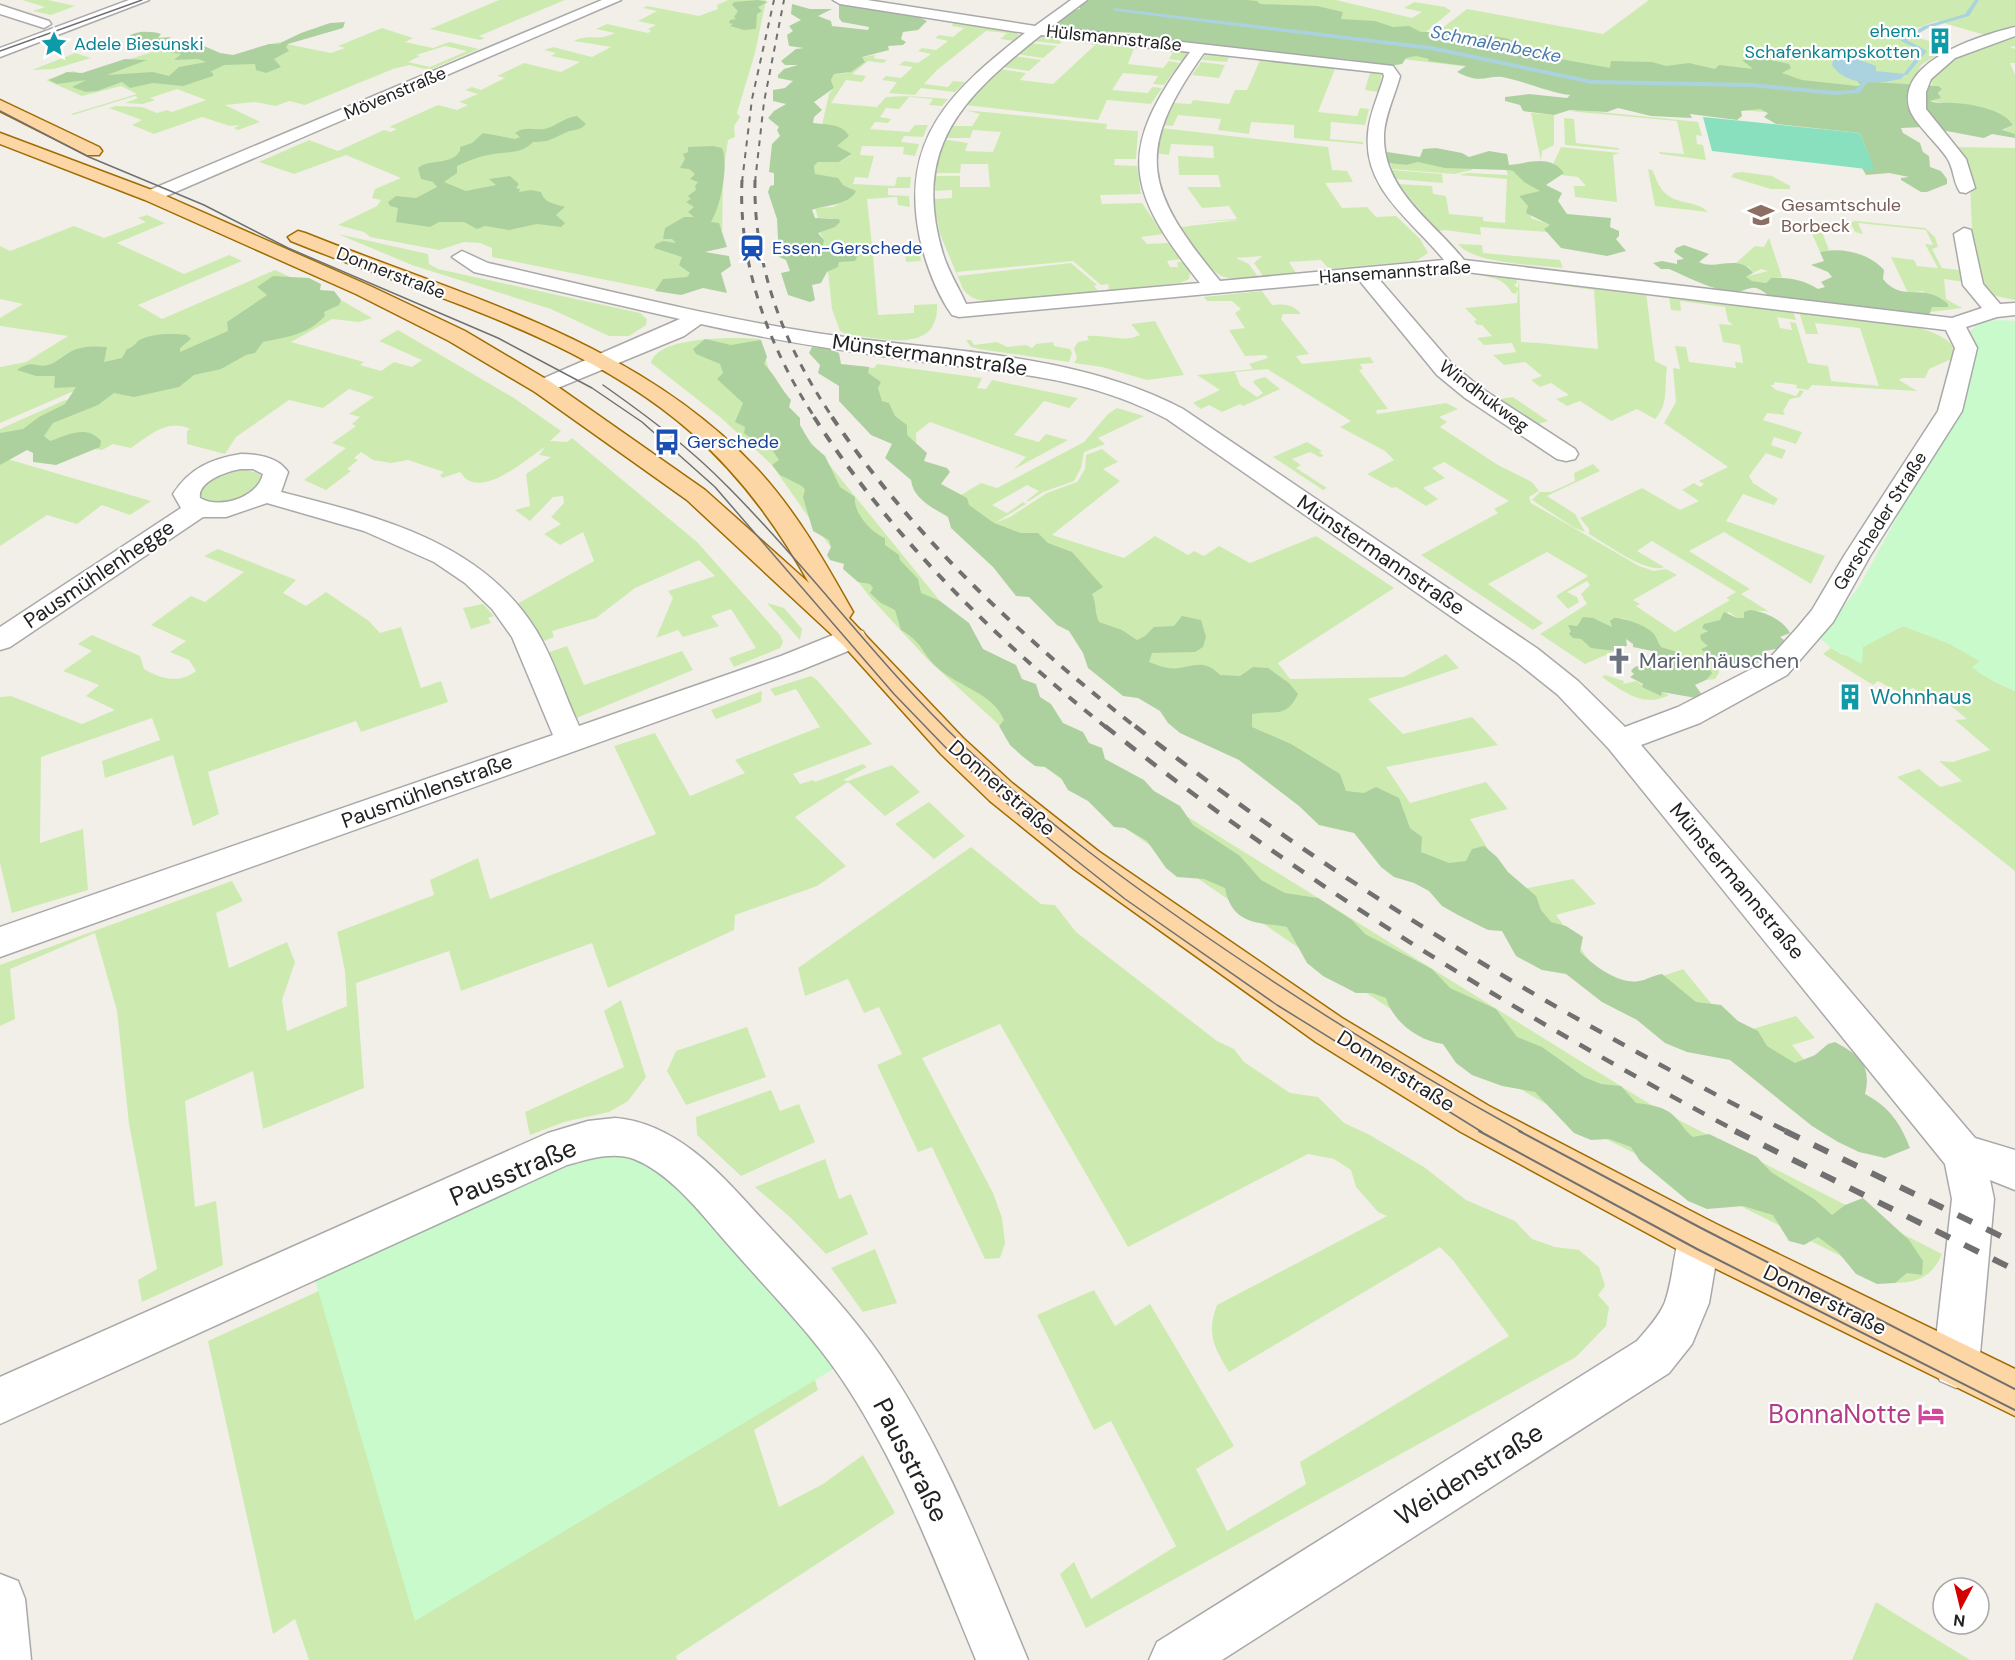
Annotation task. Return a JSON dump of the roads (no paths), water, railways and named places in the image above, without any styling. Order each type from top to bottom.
[{"type":"main road","points":[[0,105],[114,160]]},
{"type":"main road","name":"Donnerstraße","points":[[0,138],[151,186],[417,315],[543,387],[696,495],[853,638],[952,746],[1002,792],[1086,860],[1186,933],[1329,1030],[1474,1119],[1699,1238],[2015,1394]]},
{"type":"main road","name":"Donnerstraße","points":[[151,186],[177,186],[199,194]]},
{"type":"main road","name":"Donnerstraße","points":[[285,231],[575,345],[604,361],[682,412],[748,473],[810,560],[853,638]]},
{"type":"street","points":[[0,53],[142,0]]},
{"type":"street","name":"Mövenstraße","points":[[177,186],[614,0]]},
{"type":"street","name":"Hülsmannstraße","points":[[840,0],[1036,30],[1388,69],[1392,76],[1376,136],[1380,167],[1401,203],[1458,264]]},
{"type":"street","points":[[941,342],[959,311],[940,274],[925,222],[922,186],[926,159],[937,132],[955,105],[990,70],[1036,30],[1080,0]]},
{"type":"street","points":[[0,9],[44,24]]},
{"type":"street","points":[[0,44],[88,19]]},
{"type":"street","points":[[1966,188],[1957,159],[1918,110],[1920,87],[1930,69],[1945,56],[2015,31]]},
{"type":"street","points":[[1201,47],[1168,93],[1159,111],[1149,139],[1146,172],[1158,211],[1215,288]]},
{"type":"street","points":[[1964,234],[1973,285],[2005,310]]},
{"type":"street","name":"Donnerstraße","points":[[462,257],[481,268],[698,317]]},
{"type":"street","name":"Hansemannstraße","points":[[959,311],[1458,264],[1953,324]]},
{"type":"street","name":"Windhukweg","points":[[1364,274],[1445,370],[1473,393],[1566,454]]},
{"type":"street","points":[[1953,324],[2005,310]]},
{"type":"street","points":[[543,387],[676,331],[698,317]]},
{"type":"street","name":"Münstermannstraße","points":[[698,317],[827,342],[941,342],[1125,389],[1164,408],[1528,656],[1568,688],[1620,741],[1964,1155],[1972,1184],[1973,1206],[1956,1365]]},
{"type":"street","name":"Gerscheder Straße","points":[[1620,741],[1689,715],[1777,668],[1823,615],[1857,556],[1950,411],[1966,348],[1962,335],[1953,324]]},
{"type":"street","name":"Pausmühlenhegge","points":[[258,462],[272,468],[276,479],[264,495],[246,504],[225,509],[197,508],[188,502],[186,494],[193,483],[210,471],[235,463],[258,462]]},
{"type":"street","points":[[264,495],[402,536],[435,551],[474,578],[499,599],[525,634],[570,739]]},
{"type":"street","name":"Pausmühlenhegge","points":[[0,640],[197,508]]},
{"type":"street","name":"Pausmühlenstraße","points":[[0,942],[570,739],[791,663],[853,638]]},
{"type":"street","name":"Pausstraße","points":[[0,1401],[562,1147],[600,1137],[631,1139],[656,1149],[719,1203],[818,1315],[864,1372],[903,1436],[940,1514],[1002,1660]]},
{"type":"street","points":[[1964,1155],[1985,1159],[2015,1170]]},
{"type":"street","name":"Weidenstraße","points":[[1175,1660],[1653,1357],[1676,1328],[1688,1303],[1699,1238]]},
{"type":"street","points":[[0,1599],[5,1660]]},
{"type":"water","points":[[1833,60],[1860,60],[1876,66],[1876,71],[1905,74],[1901,79],[1883,82],[1854,80],[1838,72],[1832,65]]},
{"type":"waterway","name":"Schmalenbecke","points":[[1905,74],[1924,51],[1903,40],[1926,27],[1967,15],[1977,0]]},
{"type":"waterway","name":"Schmalenbecke","points":[[1115,9],[1431,48],[1592,82],[1751,85],[1834,93],[1857,92],[1865,82]]},
{"type":"tram line","points":[[0,51],[142,0]]},
{"type":"tram line","points":[[0,111],[89,157],[204,205],[288,248],[498,338],[592,388],[642,422],[715,487],[894,694],[950,752],[1028,822],[1125,899],[1277,1005],[1482,1132]]},
{"type":"tram line","points":[[603,385],[668,433],[714,473],[787,550],[931,713],[1024,800],[1157,902],[1262,974],[1409,1067],[1522,1132]]},
{"type":"tram line","points":[[1479,1131],[1697,1249],[2015,1410]]},
{"type":"tram line","points":[[1519,1131],[1701,1228],[2015,1389]]},
{"type":"railway","points":[[742,182],[752,99],[774,0]]},
{"type":"railway","points":[[755,182],[764,102],[784,0]]},
{"type":"railway","points":[[742,182],[745,243],[760,305],[784,363],[815,418]]},
{"type":"railway","points":[[755,182],[760,244],[775,305],[800,364],[833,418]]},
{"type":"railway","points":[[814,417],[876,503],[947,584],[1025,659],[1107,728]]},
{"type":"railway","points":[[832,417],[898,504],[972,584],[1053,659],[1137,728]]},
{"type":"railway","points":[[1105,726],[1256,839],[1412,944],[1573,1041],[1738,1132]]},
{"type":"railway","points":[[1135,726],[1290,840],[1452,945],[1618,1042],[1788,1132]]},
{"type":"railway","points":[[1735,1131],[2015,1270]]},
{"type":"railway","points":[[1785,1131],[2015,1243]]},
{"type":"place","name":"ehem. Schafenkampskotten","points":[[1940,41]]},
{"type":"place","name":"Adele Biesunski","points":[[54,44]]},
{"type":"place","name":"Gesamtschule Borbeck","points":[[1761,215]]},
{"type":"place","name":"Essen-Gerschede","points":[[752,248]]},
{"type":"place","name":"Gerschede","points":[[667,442]]},
{"type":"place","name":"Marienhäuschen","points":[[1619,661]]},
{"type":"place","name":"Wohnhaus","points":[[1850,697]]},
{"type":"place","name":"BonnaNotte","points":[[1931,1414]]}]
